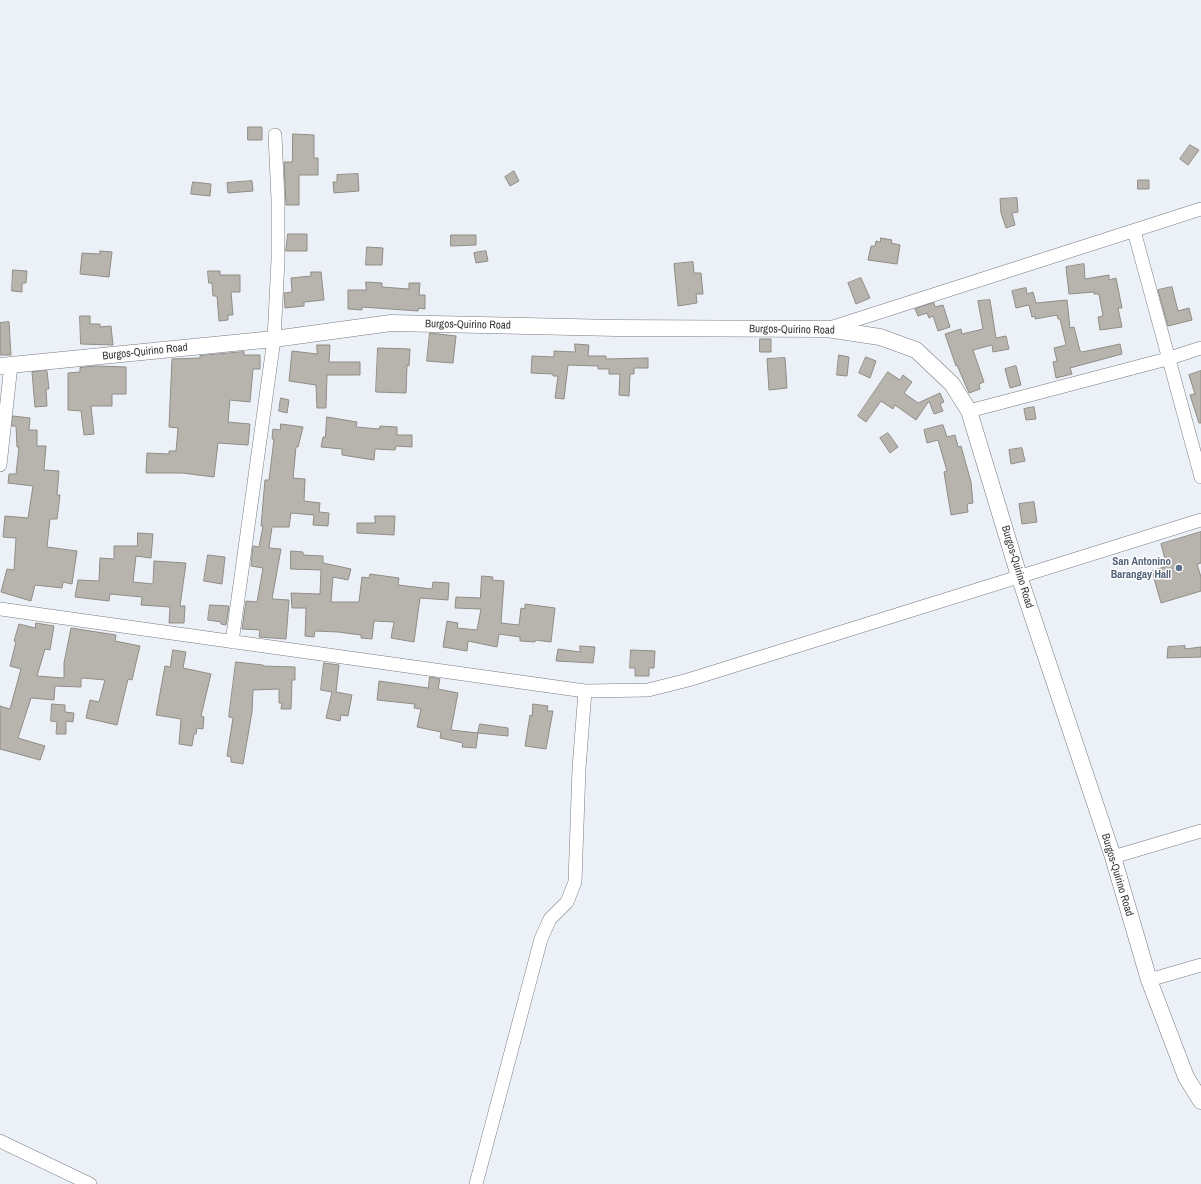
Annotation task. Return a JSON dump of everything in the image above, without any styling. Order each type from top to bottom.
[{"type":"street","points":[[232,642],[274,339],[278,245],[276,135]]},
{"type":"street","points":[[827,329],[1201,209]]},
{"type":"street","points":[[1134,231],[1167,359],[1201,477]]},
{"type":"street","name":"Burgos-Quirino Road","points":[[6,366],[274,339],[391,323],[827,329],[880,337],[916,350],[952,384],[969,411],[1019,576],[1113,857],[1149,980],[1186,1078],[1201,1101]]},
{"type":"street","points":[[969,411],[1167,359],[1201,348]]},
{"type":"street","points":[[0,465],[6,366]]},
{"type":"street","points":[[0,609],[585,691],[648,690],[688,680],[1201,520]]},
{"type":"street","points":[[476,1184],[541,939],[550,919],[567,902],[575,882],[578,768],[585,691]]},
{"type":"street","points":[[1113,857],[1201,831]]},
{"type":"street","points":[[1149,980],[1201,965]]},
{"type":"street","points":[[0,1140],[90,1184]]},
{"type":"building","points":[[248,127],[262,127],[262,140],[248,140]]},
{"type":"building","points":[[293,134],[314,135],[314,158],[318,158],[318,175],[299,175],[299,205],[286,205],[284,162],[292,162]]},
{"type":"building","points":[[1190,145],[1199,150],[1188,165],[1180,159]]},
{"type":"building","points":[[514,171],[519,181],[510,186],[505,177]]},
{"type":"building","points":[[358,174],[359,191],[334,193],[333,182],[337,182],[337,175]]},
{"type":"building","points":[[1138,180],[1149,180],[1149,189],[1138,189]]},
{"type":"building","points":[[252,181],[253,191],[228,193],[227,183]]},
{"type":"building","points":[[193,182],[211,184],[210,196],[191,194]]},
{"type":"building","points":[[1017,198],[1018,212],[1012,213],[1015,225],[1006,228],[1001,213],[1000,199]]},
{"type":"building","points":[[288,234],[307,234],[307,251],[286,251]]},
{"type":"building","points":[[451,235],[476,235],[476,245],[451,246]]},
{"type":"building","points":[[881,238],[892,240],[891,243],[900,245],[897,264],[868,260],[871,246],[875,246],[876,241],[880,242]]},
{"type":"building","points":[[367,247],[383,248],[382,265],[366,265]]},
{"type":"building","points":[[100,251],[112,252],[109,277],[80,274],[82,253],[100,254]]},
{"type":"building","points":[[486,251],[488,261],[476,263],[474,253]]},
{"type":"building","points":[[693,262],[694,273],[701,273],[703,294],[696,294],[697,303],[678,306],[674,264]]},
{"type":"building","points":[[1084,264],[1085,279],[1109,275],[1109,280],[1116,278],[1122,308],[1118,308],[1122,327],[1100,330],[1098,317],[1103,316],[1099,294],[1094,294],[1094,292],[1069,294],[1066,267]]},
{"type":"building","points":[[13,270],[27,271],[26,283],[22,283],[22,292],[12,291]]},
{"type":"building","points":[[208,271],[220,271],[220,275],[240,275],[240,292],[231,292],[233,315],[228,315],[228,320],[219,321],[217,296],[213,296],[212,283],[209,283]]},
{"type":"building","points":[[311,272],[321,272],[324,300],[304,302],[304,306],[285,308],[284,293],[292,292],[291,278],[311,276]]},
{"type":"building","points":[[861,278],[870,298],[856,304],[848,283]]},
{"type":"building","points":[[366,282],[382,283],[382,287],[409,289],[409,283],[420,283],[419,295],[425,295],[425,309],[419,308],[418,311],[362,307],[362,310],[348,309],[348,290],[366,290]]},
{"type":"building","points":[[1172,287],[1178,311],[1189,308],[1192,320],[1168,326],[1158,290]]},
{"type":"building","points":[[1026,288],[1027,294],[1033,292],[1036,303],[1067,300],[1070,328],[1074,327],[1080,351],[1082,352],[1120,344],[1122,354],[1070,368],[1072,374],[1056,378],[1053,362],[1057,361],[1054,348],[1066,345],[1060,319],[1058,319],[1057,315],[1035,319],[1035,316],[1032,317],[1029,305],[1016,308],[1012,291]]},
{"type":"building","points":[[990,300],[996,338],[1006,336],[1009,349],[993,352],[992,345],[973,350],[984,382],[979,384],[980,389],[969,393],[957,365],[956,366],[945,334],[961,329],[962,334],[983,329],[978,301]]},
{"type":"building","points":[[934,303],[935,307],[943,305],[950,327],[938,331],[933,316],[929,318],[927,313],[918,316],[915,309]]},
{"type":"building","points":[[80,316],[90,316],[90,324],[100,324],[100,327],[111,326],[113,345],[81,344]]},
{"type":"building","points":[[9,322],[11,355],[0,355],[0,323]]},
{"type":"building","points":[[430,333],[456,336],[453,363],[427,361]]},
{"type":"building","points":[[760,339],[771,339],[771,352],[760,352]]},
{"type":"building","points":[[575,344],[589,345],[588,356],[606,356],[606,359],[648,358],[648,368],[634,368],[634,374],[630,374],[629,396],[619,395],[620,374],[609,374],[609,369],[598,369],[598,366],[568,365],[564,399],[555,398],[558,376],[553,376],[553,374],[531,373],[532,356],[554,357],[554,351],[575,352]]},
{"type":"building","points":[[317,345],[330,345],[329,362],[360,362],[360,375],[327,375],[326,408],[317,408],[316,385],[289,381],[292,351],[317,354]]},
{"type":"building","points":[[378,348],[410,349],[409,366],[407,365],[406,393],[376,392]]},
{"type":"building","points":[[244,352],[244,355],[260,355],[260,369],[253,369],[250,402],[230,400],[228,422],[250,424],[248,445],[218,443],[214,477],[182,473],[146,473],[147,453],[169,454],[169,451],[176,451],[178,428],[169,427],[172,359],[200,358],[200,356]]},
{"type":"building","points":[[839,355],[849,357],[847,376],[837,375]]},
{"type":"building","points":[[866,357],[876,361],[870,378],[859,373]]},
{"type":"building","points":[[785,358],[787,388],[769,390],[767,359]]},
{"type":"building","points":[[96,366],[126,367],[126,394],[112,394],[112,406],[91,406],[94,434],[84,435],[81,411],[68,410],[68,373],[80,372],[80,368]]},
{"type":"building","points":[[1016,366],[1021,385],[1010,388],[1005,369]]},
{"type":"building","points":[[47,371],[49,389],[46,389],[47,406],[35,407],[32,372]]},
{"type":"building","points":[[1201,371],[1201,423],[1199,423],[1190,395],[1195,394],[1189,375]]},
{"type":"building","points":[[888,372],[900,380],[903,375],[912,382],[904,393],[918,403],[940,393],[944,402],[940,404],[943,411],[934,414],[929,401],[916,420],[895,405],[893,409],[881,401],[866,422],[858,416]]},
{"type":"building","points":[[281,398],[289,400],[287,413],[279,411]]},
{"type":"building","points":[[1034,407],[1036,419],[1026,420],[1024,409]]},
{"type":"building","points":[[13,416],[30,418],[29,430],[37,430],[37,446],[46,446],[44,470],[59,471],[57,495],[60,495],[57,519],[50,519],[47,547],[77,551],[72,584],[63,582],[62,588],[35,585],[31,601],[1,592],[7,569],[14,570],[16,538],[3,537],[5,516],[28,518],[33,486],[8,483],[9,474],[16,474],[19,447],[17,447],[16,426],[12,426]]},
{"type":"building","points":[[327,417],[357,422],[356,427],[379,429],[380,426],[397,427],[397,435],[412,435],[412,447],[396,446],[395,450],[375,449],[374,460],[342,455],[342,449],[321,447],[323,437],[325,437]]},
{"type":"building","points":[[281,424],[303,427],[298,447],[296,447],[293,478],[305,479],[304,501],[320,503],[319,512],[329,513],[328,526],[313,525],[314,515],[291,513],[289,527],[272,527],[269,548],[281,549],[272,599],[289,600],[286,639],[259,637],[260,630],[242,629],[246,601],[257,602],[263,568],[251,566],[253,546],[259,547],[263,526],[261,526],[265,480],[269,480],[274,439],[272,439],[273,429],[280,430]]},
{"type":"building","points":[[943,425],[947,437],[955,435],[958,447],[961,446],[971,482],[973,503],[967,504],[968,512],[951,515],[944,472],[947,471],[938,440],[927,443],[924,430]]},
{"type":"building","points":[[888,433],[898,447],[890,453],[880,438]]},
{"type":"building","points":[[1022,448],[1025,461],[1011,464],[1009,450]]},
{"type":"building","points":[[1034,502],[1037,522],[1022,524],[1019,504]]},
{"type":"building","points":[[375,516],[395,516],[394,535],[357,533],[357,523],[375,523]]},
{"type":"building","name":"San Antonino Barangay Hall","points":[[1201,532],[1201,563],[1197,564],[1201,577],[1201,591],[1161,603],[1152,571],[1167,566],[1161,544]]},
{"type":"building","points":[[138,533],[153,534],[151,558],[136,556],[133,582],[153,584],[154,561],[186,563],[180,606],[185,606],[184,623],[169,623],[170,607],[141,605],[142,597],[110,594],[109,601],[75,597],[78,580],[99,581],[100,558],[114,559],[114,546],[137,546]]},
{"type":"building","points":[[291,551],[303,552],[303,555],[323,556],[323,563],[351,569],[348,580],[333,577],[331,602],[359,602],[362,577],[369,578],[370,574],[399,578],[398,585],[432,589],[433,582],[449,583],[448,600],[420,598],[414,642],[391,638],[394,622],[374,621],[372,639],[361,638],[361,635],[338,632],[315,631],[314,637],[305,636],[306,608],[292,608],[291,593],[320,594],[321,570],[291,569]]},
{"type":"building","points":[[208,555],[225,557],[222,584],[204,581]]},
{"type":"building","points":[[482,576],[493,577],[492,580],[504,581],[501,623],[519,625],[521,608],[525,609],[525,604],[555,608],[551,642],[535,640],[535,642],[520,641],[520,637],[499,634],[497,647],[468,641],[467,651],[443,647],[447,621],[458,623],[457,628],[477,630],[481,609],[455,608],[456,597],[480,598]]},
{"type":"building","points":[[210,605],[229,606],[226,625],[221,624],[221,622],[208,620]]},
{"type":"building","points":[[36,623],[54,626],[50,650],[45,649],[37,676],[64,678],[64,663],[71,628],[116,635],[115,641],[140,646],[132,680],[128,679],[117,725],[86,718],[90,700],[99,702],[105,680],[83,678],[81,679],[81,687],[55,686],[54,700],[31,698],[18,738],[45,746],[40,760],[0,749],[0,706],[10,709],[21,669],[10,666],[16,642],[14,641],[19,624],[35,628]]},
{"type":"building","points":[[580,646],[595,647],[593,663],[556,661],[558,649],[580,652]]},
{"type":"building","points":[[1185,646],[1185,649],[1201,647],[1201,657],[1167,658],[1168,647]]},
{"type":"building","points":[[173,650],[186,652],[183,668],[211,674],[201,716],[204,717],[203,729],[197,728],[196,734],[194,734],[192,746],[179,744],[181,719],[156,715],[165,666],[170,667]]},
{"type":"building","points":[[631,650],[655,651],[654,668],[649,668],[649,676],[635,676],[635,668],[630,668]]},
{"type":"building","points":[[236,662],[263,666],[295,667],[295,680],[292,680],[291,709],[281,709],[282,703],[279,703],[279,689],[253,690],[252,712],[243,764],[231,762],[231,757],[227,756],[233,718],[229,717]]},
{"type":"building","points":[[324,663],[339,665],[336,692],[352,695],[348,716],[341,715],[340,721],[326,718],[332,692],[321,690]]},
{"type":"building","points":[[430,677],[440,679],[438,689],[458,693],[451,730],[478,733],[476,748],[462,747],[463,743],[440,738],[441,732],[417,727],[421,709],[414,708],[415,704],[377,700],[379,681],[428,688]]},
{"type":"building","points":[[52,704],[65,705],[65,712],[74,713],[73,722],[66,721],[66,734],[56,734],[57,722],[51,721]]},
{"type":"building","points":[[533,704],[548,706],[547,711],[553,711],[546,749],[525,746],[530,715],[532,716]]},
{"type":"building","points":[[480,724],[508,728],[508,736],[478,733]]},
{"type":"place","name":"San Antonino Barangay Hall","points":[[1179,568]]}]
